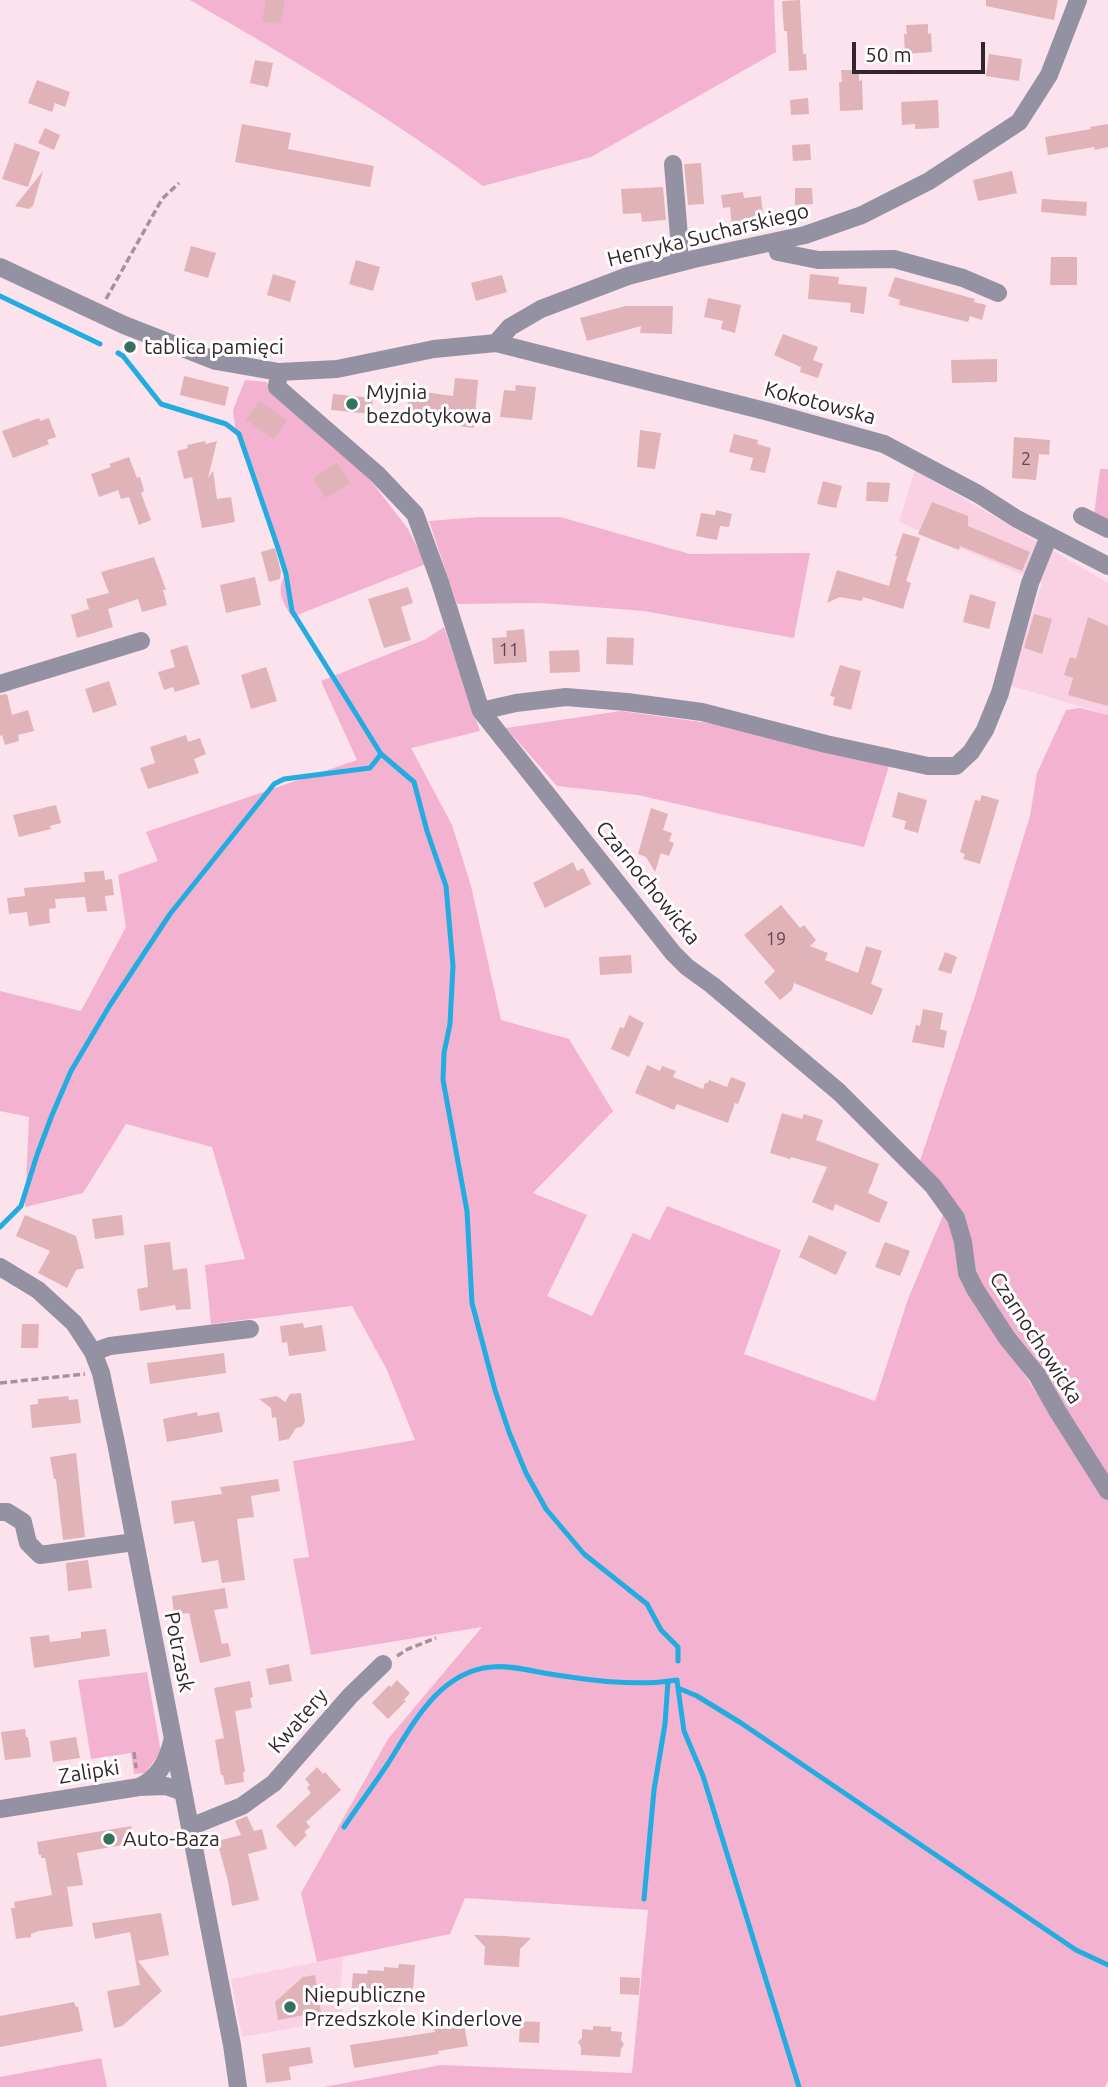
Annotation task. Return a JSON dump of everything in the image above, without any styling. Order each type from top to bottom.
[{"type":"street","name":"Henryka Sucharskiego","points":[[496,343],[510,327],[541,309],[628,276],[679,262],[805,235],[862,215],[929,180],[1019,122],[1049,75],[1078,0]]},
{"type":"street","points":[[673,164],[679,262]]},
{"type":"street","points":[[776,243],[778,252],[818,260],[894,259],[962,278],[998,293]]},
{"type":"street","points":[[0,267],[124,325],[216,361],[279,372],[337,369],[434,349],[496,343]]},
{"type":"street","name":"Kokotowska","points":[[496,343],[884,444],[1108,566]]},
{"type":"street","name":"Czarnochowicka","points":[[279,372],[276,387],[377,474],[415,514],[481,711],[687,967],[839,1092],[933,1186],[956,1218],[963,1242],[967,1273],[975,1289],[1007,1338],[1037,1375],[1108,1491]]},
{"type":"street","points":[[1083,516],[1108,529]]},
{"type":"street","points":[[481,711],[516,702],[566,697],[627,702],[702,712],[826,744],[928,766],[956,765],[971,752],[985,730],[1000,693],[1030,583],[1049,536]]},
{"type":"street","points":[[0,684],[141,641]]},
{"type":"street","name":"Potrzask","points":[[0,1267],[38,1290],[75,1322],[93,1352],[101,1373],[173,1737],[238,2087]]},
{"type":"street","points":[[93,1352],[110,1346],[250,1329]]},
{"type":"street","points":[[0,1511],[7,1512],[23,1522],[28,1543],[40,1555],[134,1542]]},
{"type":"street","name":"Kwatery","points":[[190,1827],[242,1806],[274,1783],[350,1696],[383,1664]]},
{"type":"street","points":[[139,1787],[150,1782],[161,1769],[173,1737]]},
{"type":"street","name":"Zalipki","points":[[0,1809],[139,1787],[166,1786],[183,1793]]},
{"type":"path","points":[[97,313],[162,199],[179,183]]},
{"type":"path","points":[[0,1383],[88,1374]]},
{"type":"path","points":[[383,1664],[408,1649],[436,1638]]},
{"type":"shaded area","points":[[190,0],[774,0],[776,52],[591,157],[483,186],[376,112]]},
{"type":"shaded area","points":[[245,380],[266,382],[365,473],[408,529],[426,564],[292,617],[282,598],[284,577],[271,529],[236,435],[233,410]]},
{"type":"shaded area","points":[[1100,469],[1108,469],[1108,522],[1094,515]]},
{"type":"shaded area","points":[[915,470],[1108,583],[1108,715],[1009,685],[1042,583],[899,522]]},
{"type":"shaded area","points":[[479,517],[560,517],[690,554],[810,553],[794,638],[644,611],[541,603],[457,604],[429,521]]},
{"type":"shaded area","points":[[444,627],[480,731],[411,748],[452,825],[471,886],[501,1020],[569,1039],[613,1111],[533,1193],[587,1215],[547,1296],[592,1316],[633,1233],[650,1240],[667,1206],[781,1250],[744,1354],[875,1401],[908,1299],[946,1208],[988,1320],[1108,1500],[1108,2080],[1105,2087],[324,2087],[441,2065],[632,2073],[648,1910],[465,1898],[450,1934],[317,1962],[301,1893],[388,1739],[482,1627],[311,1655],[293,1559],[309,1557],[293,1461],[415,1440],[387,1370],[352,1306],[211,1324],[205,1265],[245,1259],[212,1147],[126,1124],[83,1193],[25,1207],[29,1117],[0,1111],[0,991],[81,1011],[126,927],[118,875],[158,861],[146,832],[357,760],[321,681],[426,639]]},
{"type":"shaded area","points":[[1080,708],[1108,715],[1108,1485],[973,1276],[955,1209],[918,1167],[975,996],[1030,816],[1037,773],[1066,710]]},
{"type":"shaded area","points":[[621,711],[708,723],[889,766],[864,847],[638,795],[557,786],[506,728]]},
{"type":"shaded area","points":[[147,1672],[161,1752],[145,1773],[134,1774],[131,1753],[91,1759],[78,1680]]},
{"type":"shaded area","name":"Niepubliczne Przedszkole Kinderlove","points":[[343,1957],[340,1996],[344,2019],[242,2037],[231,1979]]},
{"type":"shaded area","points":[[101,2058],[107,2087],[0,2087],[0,2077]]},
{"type":"building","points":[[266,0],[285,0],[280,24],[262,21]]},
{"type":"building","points":[[800,0],[803,54],[806,54],[807,70],[789,71],[782,1]]},
{"type":"building","points":[[986,0],[1058,0],[1054,20],[986,6]]},
{"type":"building","points":[[928,24],[932,52],[905,54],[906,25]]},
{"type":"building","points":[[989,54],[1022,59],[1019,81],[986,76]]},
{"type":"building","points":[[255,60],[273,63],[268,87],[250,83]]},
{"type":"building","points":[[841,70],[859,70],[863,110],[840,111]]},
{"type":"building","points":[[37,80],[70,92],[65,107],[55,103],[52,112],[28,103]]},
{"type":"building","points":[[808,98],[809,114],[791,115],[790,100]]},
{"type":"building","points":[[938,100],[939,128],[915,129],[915,124],[902,125],[901,102]]},
{"type":"building","points":[[242,124],[291,133],[288,149],[374,166],[370,187],[235,162]]},
{"type":"building","points":[[1108,124],[1108,147],[1048,155],[1045,137]]},
{"type":"building","points":[[45,128],[60,135],[54,150],[38,143]]},
{"type":"building","points":[[15,143],[40,152],[28,187],[2,179]]},
{"type":"building","points":[[810,144],[811,160],[793,161],[792,145]]},
{"type":"building","points":[[701,163],[704,204],[688,205],[684,164]]},
{"type":"building","points":[[43,171],[33,206],[29,209],[15,206]]},
{"type":"building","points":[[1012,171],[1017,193],[978,201],[973,180]]},
{"type":"building","points":[[663,187],[666,220],[642,222],[641,213],[623,214],[621,189]]},
{"type":"building","points":[[795,188],[812,188],[813,204],[795,205]]},
{"type":"building","points":[[743,192],[744,198],[761,196],[764,223],[732,228],[730,207],[723,208],[721,195]]},
{"type":"building","points":[[1042,199],[1087,202],[1086,216],[1041,212]]},
{"type":"building","points":[[191,246],[216,253],[208,278],[184,271]]},
{"type":"building","points":[[1051,257],[1077,257],[1077,285],[1050,285]]},
{"type":"building","points":[[356,260],[380,267],[373,291],[349,284]]},
{"type":"building","points":[[273,274],[296,281],[290,302],[267,295]]},
{"type":"building","points":[[810,274],[839,277],[838,284],[867,287],[864,314],[850,312],[851,303],[808,299]]},
{"type":"building","points":[[502,275],[507,292],[476,301],[471,283]]},
{"type":"building","points":[[895,277],[975,299],[974,302],[986,305],[982,320],[970,316],[968,322],[899,305],[900,300],[888,296]]},
{"type":"building","points":[[708,298],[741,305],[735,333],[721,329],[723,321],[704,317]]},
{"type":"building","points":[[626,306],[673,306],[672,334],[640,333],[641,326],[587,341],[580,318]]},
{"type":"building","points":[[783,334],[818,347],[813,360],[823,364],[818,378],[800,372],[801,367],[774,355]]},
{"type":"building","points":[[997,359],[997,382],[952,383],[951,360]]},
{"type":"building","points":[[184,376],[229,387],[225,406],[180,395]]},
{"type":"building","points":[[455,378],[478,380],[474,428],[450,425],[451,415],[407,410],[409,390],[453,396]]},
{"type":"building","points":[[516,385],[536,387],[532,420],[500,417],[504,390],[515,391]]},
{"type":"building","name":"Myjnia bezdotykowa","points":[[333,394],[373,398],[371,414],[331,410]]},
{"type":"building","points":[[259,401],[287,420],[274,439],[246,420]]},
{"type":"building","points":[[39,418],[40,421],[49,418],[56,437],[47,440],[49,444],[13,458],[2,431]]},
{"type":"building","points":[[640,430],[661,433],[655,469],[637,467]]},
{"type":"building","points":[[734,434],[758,440],[757,444],[771,448],[765,473],[750,470],[753,458],[729,452]]},
{"type":"building","points":[[1014,437],[1050,440],[1049,455],[1039,454],[1036,480],[1012,478]]},
{"type":"building","points":[[205,441],[206,444],[217,441],[208,478],[213,471],[217,499],[231,497],[235,522],[202,528],[192,477],[184,479],[177,451],[188,448],[187,445]]},
{"type":"building","points":[[129,457],[137,478],[140,477],[144,491],[141,493],[151,520],[139,525],[129,497],[121,499],[118,490],[99,497],[91,474]]},
{"type":"building","points":[[337,463],[350,483],[325,498],[313,478]]},
{"type":"building","points":[[823,481],[842,486],[836,508],[817,504]]},
{"type":"building","points":[[867,482],[890,483],[888,502],[866,501]]},
{"type":"building","points":[[932,502],[968,516],[968,526],[1030,552],[1022,571],[960,546],[959,550],[918,534]]},
{"type":"building","points":[[716,510],[732,514],[729,527],[720,526],[717,540],[696,536],[701,513],[715,515]]},
{"type":"building","points":[[903,533],[920,538],[906,581],[911,583],[903,609],[863,597],[862,601],[840,597],[827,603],[837,570],[889,586]]},
{"type":"building","points":[[275,548],[281,572],[280,579],[269,582],[261,552]]},
{"type":"building","points":[[154,557],[166,590],[163,590],[167,605],[142,612],[138,599],[108,609],[113,627],[77,638],[71,615],[89,609],[86,599],[109,593],[101,572]]},
{"type":"building","points":[[255,577],[261,605],[226,613],[220,585]]},
{"type":"building","points":[[408,587],[413,603],[401,607],[411,640],[384,648],[368,599]]},
{"type":"building","points":[[970,594],[996,602],[989,629],[963,622]]},
{"type":"building","points":[[1034,614],[1052,619],[1042,654],[1024,648]]},
{"type":"building","points":[[1088,617],[1108,626],[1108,706],[1068,695],[1073,678],[1064,675],[1070,657],[1076,659]]},
{"type":"building","points":[[524,629],[527,662],[494,664],[492,638],[507,637],[506,631]]},
{"type":"building","points":[[607,637],[634,638],[633,665],[606,664]]},
{"type":"building","points":[[187,645],[200,684],[175,692],[173,687],[164,690],[158,672],[175,667],[170,650]]},
{"type":"building","points":[[579,650],[580,672],[550,673],[549,651]]},
{"type":"building","points":[[840,665],[861,671],[851,710],[833,705],[835,697],[830,696]]},
{"type":"building","points":[[266,667],[277,701],[251,709],[241,675]]},
{"type":"building","points":[[109,681],[117,705],[93,713],[85,689]]},
{"type":"building","points":[[7,694],[12,715],[28,710],[34,731],[18,735],[19,741],[5,745],[2,735],[0,736],[0,695]]},
{"type":"building","points":[[186,735],[188,742],[200,738],[206,754],[194,759],[199,773],[148,789],[140,768],[155,763],[150,747]]},
{"type":"building","points":[[898,792],[927,800],[918,833],[904,829],[906,821],[892,817]]},
{"type":"building","points":[[982,795],[999,800],[980,864],[963,859],[965,854],[960,852],[975,800],[980,801]]},
{"type":"building","points":[[56,805],[61,823],[50,826],[51,829],[19,837],[13,815]]},
{"type":"building","points":[[651,808],[668,814],[663,830],[672,833],[669,841],[674,843],[669,856],[661,853],[655,872],[646,857],[638,854]]},
{"type":"building","points":[[573,862],[577,871],[583,868],[591,884],[545,908],[533,883]]},
{"type":"building","points":[[104,871],[105,880],[112,879],[114,895],[105,896],[107,911],[87,912],[85,897],[55,899],[56,908],[49,909],[50,923],[29,926],[27,912],[9,914],[7,898],[25,896],[24,888],[85,882],[84,872]]},
{"type":"building","points":[[781,905],[800,928],[804,925],[816,940],[810,946],[828,953],[825,960],[858,973],[866,946],[882,951],[871,984],[883,989],[872,1015],[794,983],[792,990],[780,1000],[764,982],[775,971],[744,935]]},
{"type":"building","points":[[945,952],[957,957],[951,974],[938,970]]},
{"type":"building","points":[[631,955],[632,973],[600,975],[599,957]]},
{"type":"building","points":[[923,1009],[943,1013],[940,1029],[947,1031],[944,1048],[912,1042],[916,1025],[920,1026]]},
{"type":"building","points":[[629,1015],[644,1023],[629,1057],[611,1049],[620,1027],[624,1028]]},
{"type":"building","points":[[647,1065],[660,1071],[662,1066],[676,1071],[673,1077],[703,1089],[709,1080],[727,1087],[731,1077],[746,1083],[728,1123],[677,1104],[674,1110],[635,1093]]},
{"type":"building","points":[[782,1113],[802,1119],[804,1114],[823,1120],[816,1140],[879,1164],[868,1193],[888,1202],[879,1223],[835,1204],[833,1211],[812,1202],[827,1167],[770,1153]]},
{"type":"building","points":[[25,1215],[76,1236],[84,1268],[76,1270],[67,1288],[38,1273],[50,1251],[16,1236]]},
{"type":"building","points":[[122,1215],[124,1235],[95,1239],[92,1219]]},
{"type":"building","points":[[809,1235],[847,1252],[836,1275],[799,1257]]},
{"type":"building","points":[[170,1242],[173,1270],[187,1268],[191,1309],[176,1310],[175,1305],[140,1311],[137,1289],[148,1287],[144,1245]]},
{"type":"building","points":[[885,1242],[910,1251],[900,1276],[875,1267]]},
{"type":"building","points":[[303,1323],[304,1328],[322,1325],[326,1351],[289,1356],[287,1342],[282,1343],[280,1326]]},
{"type":"building","points":[[22,1324],[39,1324],[38,1348],[21,1348]]},
{"type":"building","points":[[224,1353],[226,1373],[150,1384],[147,1363]]},
{"type":"building","points":[[301,1393],[305,1422],[296,1428],[289,1439],[279,1441],[276,1417],[272,1418],[271,1408],[259,1399],[277,1396],[285,1402],[290,1394]]},
{"type":"building","points":[[68,1396],[69,1400],[78,1399],[81,1423],[32,1428],[30,1405],[38,1404],[38,1399]]},
{"type":"building","points":[[197,1412],[198,1416],[219,1412],[223,1432],[167,1442],[163,1419]]},
{"type":"building","points":[[76,1453],[85,1537],[63,1540],[56,1479],[50,1457]]},
{"type":"building","points":[[278,1479],[280,1491],[251,1496],[254,1517],[237,1519],[245,1580],[222,1583],[218,1560],[202,1563],[194,1521],[174,1524],[171,1501],[222,1494],[220,1487]]},
{"type":"building","points":[[88,1560],[92,1588],[68,1591],[66,1563]]},
{"type":"building","points":[[225,1588],[228,1608],[214,1610],[222,1644],[228,1643],[231,1656],[200,1663],[189,1613],[174,1615],[172,1596]]},
{"type":"building","points":[[106,1629],[110,1656],[34,1668],[30,1637],[49,1635],[50,1642],[81,1638],[81,1632]]},
{"type":"building","points":[[289,1664],[292,1681],[269,1685],[266,1669]]},
{"type":"building","points":[[397,1680],[410,1693],[404,1700],[406,1701],[388,1719],[372,1703]]},
{"type":"building","points":[[250,1681],[252,1708],[235,1711],[245,1772],[244,1782],[225,1785],[215,1740],[224,1738],[214,1688]]},
{"type":"building","points":[[25,1729],[31,1757],[5,1760],[1,1732]]},
{"type":"building","points":[[76,1737],[80,1758],[53,1762],[50,1741]]},
{"type":"building","points":[[317,1767],[341,1790],[306,1822],[310,1827],[304,1832],[307,1835],[295,1847],[276,1826],[311,1793],[307,1788],[310,1785],[305,1779]]},
{"type":"building","points":[[247,1816],[254,1831],[262,1829],[267,1849],[248,1854],[259,1900],[232,1906],[217,1841],[241,1835],[235,1821]]},
{"type":"building","points":[[131,1826],[134,1843],[77,1853],[83,1885],[67,1887],[73,1926],[39,1931],[31,1934],[31,1937],[16,1939],[11,1908],[15,1908],[14,1902],[52,1895],[45,1858],[39,1855],[37,1842]]},
{"type":"building","points":[[161,1913],[169,1955],[138,1961],[162,1991],[122,2026],[114,2028],[107,1991],[140,1985],[130,1932],[95,1939],[92,1923]]},
{"type":"building","points":[[474,1935],[531,1938],[520,1949],[519,1967],[484,1965],[485,1947]]},
{"type":"building","points":[[399,1964],[415,1965],[413,1989],[398,1988],[398,1991],[367,1994],[367,1997],[351,1996],[353,1973],[384,1971],[384,1967],[398,1968]]},
{"type":"building","points":[[315,1975],[321,2012],[278,2020],[275,2002],[303,1977]]},
{"type":"building","points":[[620,1977],[640,1978],[639,1995],[620,1994]]},
{"type":"building","points":[[74,2002],[78,2007],[83,2031],[0,2047],[0,2016]]},
{"type":"building","points":[[520,2021],[540,2022],[539,2043],[519,2042]]},
{"type":"building","points":[[464,2024],[468,2046],[438,2051],[439,2054],[354,2068],[350,2045],[435,2032],[434,2029]]},
{"type":"building","points":[[593,2026],[611,2027],[611,2031],[622,2032],[621,2040],[624,2044],[620,2057],[581,2055],[578,2042],[582,2038],[582,2029],[593,2030]]},
{"type":"building","points":[[310,2047],[313,2063],[289,2067],[291,2080],[266,2083],[262,2054]]},
{"type":"waterway","points":[[0,296],[100,344]]},
{"type":"waterway","points":[[118,353],[161,404],[226,424],[239,434],[286,574],[292,611],[381,754],[414,782],[446,886],[453,966],[443,1080],[467,1211],[472,1303],[495,1390],[526,1473],[546,1509],[584,1554],[647,1604],[661,1630],[678,1647],[678,1661]]},
{"type":"waterway","points":[[0,1227],[21,1206],[37,1155],[71,1071],[110,1005],[170,914],[274,784],[284,779],[370,768],[381,754]]},
{"type":"waterway","points":[[344,1827],[428,1703],[456,1679],[472,1671],[504,1667],[610,1682],[677,1680],[678,1688],[697,1696],[741,1723],[1076,1950],[1108,1965]]},
{"type":"waterway","points":[[644,1899],[668,1681]]},
{"type":"waterway","points":[[678,1688],[684,1731],[703,1776],[799,2087]]},
{"type":"place","name":"tablica pamięci","points":[[130,347]]},
{"type":"place","name":"Myjnia bezdotykowa","points":[[352,404]]},
{"type":"place","name":"Auto-Baza","points":[[109,1839]]},
{"type":"place","name":"Niepubliczne Przedszkole Kinderlove","points":[[290,2007]]}]
